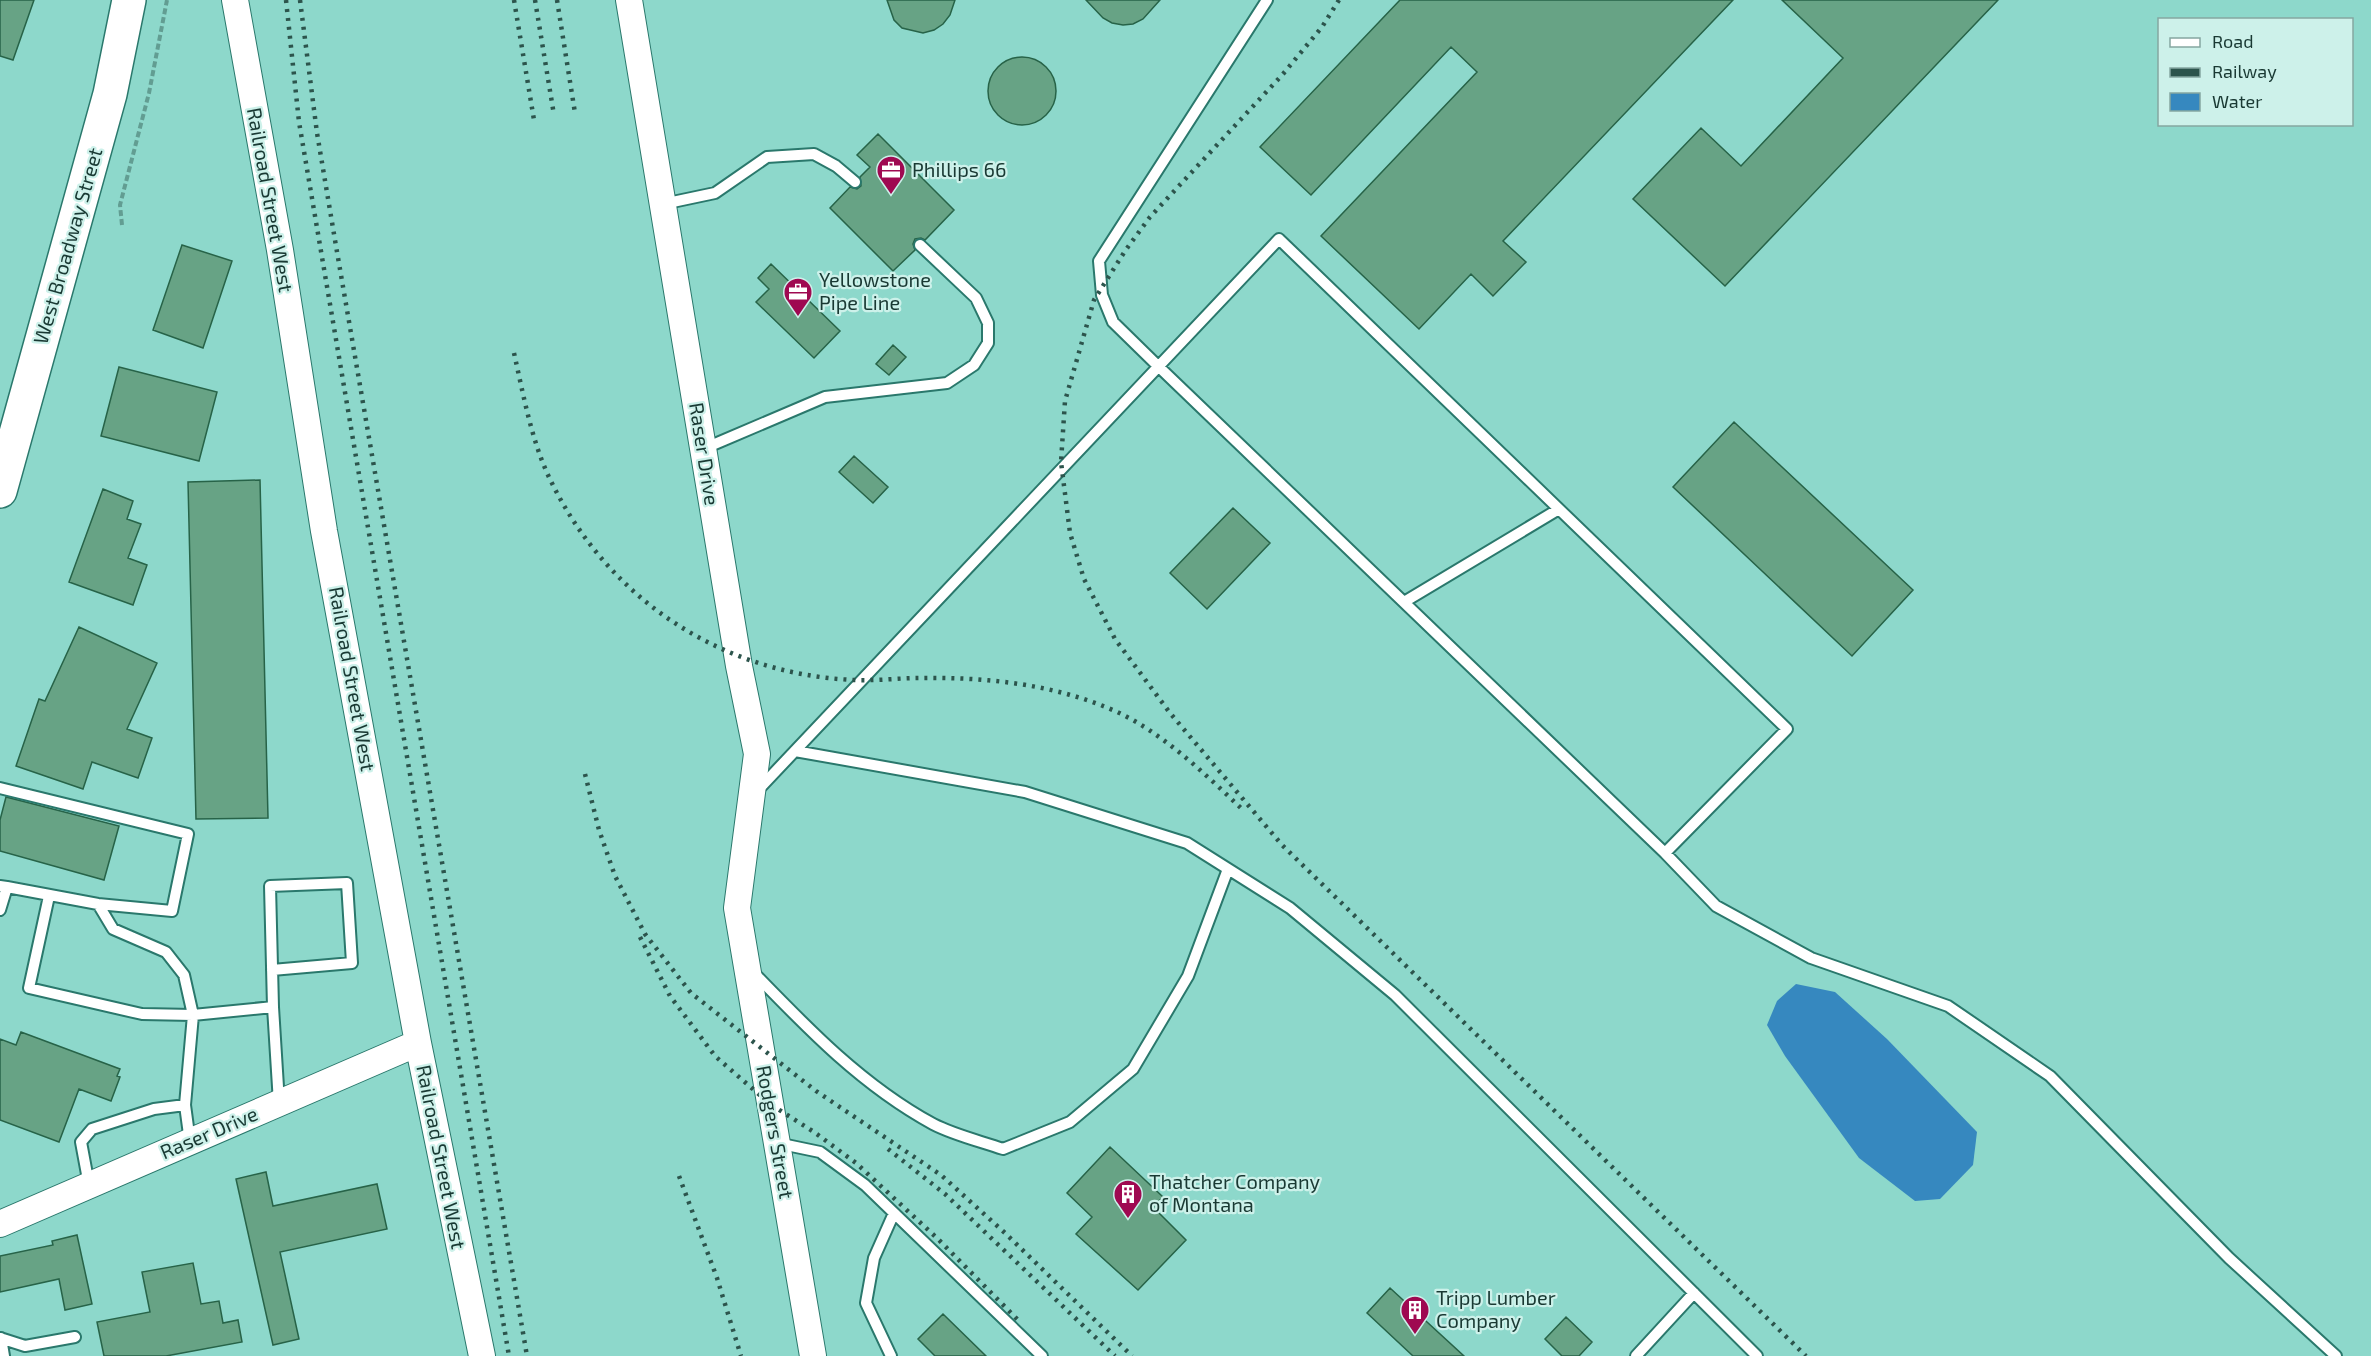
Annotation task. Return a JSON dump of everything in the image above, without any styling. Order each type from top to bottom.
[{"type":"main road","name":"West Broadway Street","points":[[0,491],[110,94],[129,0]]},
{"type":"street","name":"Railroad Street West","points":[[235,0],[280,250],[324,531],[418,1043],[482,1356]]},
{"type":"street","name":"Raser Drive","points":[[629,0],[739,666],[757,754],[737,908]]},
{"type":"street","name":"Rodgers Street","points":[[737,908],[813,1356]]},
{"type":"street","name":"Raser Drive","points":[[0,1224],[418,1043]]},
{"type":"lane","points":[[1267,0],[1099,261],[1102,295],[1113,322],[1665,853],[1716,906],[1811,958],[1948,1005],[2050,1076],[2229,1258],[2336,1356]]},
{"type":"lane","points":[[663,204],[715,193],[767,157],[814,154],[836,166],[855,182]]},
{"type":"lane","points":[[751,798],[1280,239],[1787,729],[1665,853]]},
{"type":"lane","points":[[703,449],[825,397],[947,383],[974,365],[988,343],[988,323],[976,298],[920,244]]},
{"type":"lane","points":[[1404,602],[1559,509]]},
{"type":"lane","points":[[795,751],[1025,792],[1187,843],[1290,908],[1395,995],[1757,1356]]},
{"type":"lane","points":[[0,788],[188,834],[172,911],[98,903],[3,887],[0,910]]},
{"type":"lane","points":[[747,965],[801,1021],[859,1075],[934,1124],[1002,1149],[1070,1122],[1133,1069],[1188,976],[1228,869]]},
{"type":"lane","points":[[272,970],[352,963],[347,883],[270,886],[272,970],[273,1007],[279,1103]]},
{"type":"lane","points":[[49,896],[29,988],[142,1014],[193,1015],[273,1007]]},
{"type":"lane","points":[[98,903],[113,929],[166,951],[184,975],[193,1015],[185,1105],[190,1142]]},
{"type":"lane","points":[[89,1185],[81,1142],[92,1129],[154,1109],[185,1105]]},
{"type":"lane","points":[[777,1142],[820,1152],[865,1185],[1042,1356]]},
{"type":"lane","points":[[891,1356],[866,1303],[874,1258],[894,1213]]},
{"type":"lane","points":[[1636,1356],[1694,1293]]},
{"type":"lane","points":[[4,1356],[1,1338],[26,1346],[75,1337]]},
{"type":"path","points":[[122,225],[120,205],[149,93],[166,0]]},
{"type":"water","points":[[1796,984],[1835,992],[1887,1039],[1977,1132],[1973,1165],[1940,1199],[1915,1201],[1859,1158],[1785,1056],[1767,1025],[1777,1001]]},
{"type":"building","points":[[0,0],[34,0],[13,60],[0,56]]},
{"type":"building","points":[[887,0],[955,0],[950,15],[943,24],[923,33],[902,28],[894,20]]},
{"type":"building","points":[[1086,0],[1160,0],[1143,19],[1133,24],[1123,25],[1103,18]]},
{"type":"building","points":[[1400,0],[1733,0],[1503,241],[1526,262],[1493,296],[1471,274],[1419,329],[1321,236],[1477,72],[1451,47],[1311,195],[1260,147]]},
{"type":"building","points":[[1782,0],[1998,0],[1725,286],[1633,199],[1701,128],[1741,166],[1843,58]]},
{"type":"building","points":[[1015,57],[1029,57],[1041,62],[1051,72],[1056,91],[1051,110],[1041,120],[1029,125],[1015,125],[1003,120],[993,110],[988,98],[988,84],[993,72],[1003,62]]},
{"type":"building","name":"Phillips 66","points":[[878,134],[954,210],[925,240],[915,239],[913,244],[915,250],[893,271],[830,208],[850,187],[857,189],[861,186],[860,177],[870,167],[857,155]]},
{"type":"building","points":[[182,245],[232,261],[203,348],[153,330]]},
{"type":"building","name":"Yellowstone Pipe Line","points":[[771,264],[840,331],[814,358],[756,302],[769,289],[758,278]]},
{"type":"building","points":[[893,345],[906,357],[889,375],[876,364]]},
{"type":"building","points":[[119,367],[217,392],[199,461],[101,436]]},
{"type":"building","points":[[1734,422],[1913,590],[1852,656],[1673,487]]},
{"type":"building","points":[[854,456],[888,487],[873,503],[839,472]]},
{"type":"building","points":[[260,480],[268,818],[196,819],[188,482]]},
{"type":"building","points":[[103,489],[133,501],[127,519],[141,524],[128,558],[147,565],[133,605],[69,582]]},
{"type":"building","points":[[1233,508],[1270,543],[1207,609],[1170,573]]},
{"type":"building","points":[[79,627],[157,663],[127,729],[152,738],[138,778],[92,762],[83,789],[16,766],[39,699],[45,701]]},
{"type":"building","points":[[6,797],[119,826],[104,880],[0,851],[0,820]]},
{"type":"building","points":[[21,1032],[120,1069],[117,1076],[120,1077],[111,1101],[79,1089],[59,1142],[0,1120],[0,1039],[16,1045]]},
{"type":"building","name":"Thatcher Company of Montana","points":[[1110,1147],[1163,1197],[1153,1207],[1186,1240],[1138,1290],[1076,1234],[1092,1217],[1067,1193]]},
{"type":"building","points":[[266,1172],[273,1206],[377,1184],[387,1229],[280,1252],[299,1339],[273,1345],[236,1179]]},
{"type":"building","points":[[77,1235],[92,1304],[65,1310],[59,1279],[0,1292],[0,1256],[53,1245],[52,1241]]},
{"type":"building","points":[[193,1263],[201,1304],[219,1301],[223,1323],[238,1320],[242,1342],[166,1356],[104,1356],[97,1322],[150,1312],[142,1272]]},
{"type":"building","name":"Tripp Lumber Company","points":[[1390,1288],[1464,1356],[1413,1356],[1367,1313]]},
{"type":"building","points":[[943,1314],[986,1356],[935,1356],[918,1339]]},
{"type":"building","points":[[1566,1317],[1592,1342],[1579,1356],[1562,1356],[1545,1339]]},
{"type":"railway","points":[[286,0],[299,122],[509,1356]]},
{"type":"railway","points":[[300,0],[317,133],[527,1356]]},
{"type":"railway","points":[[514,0],[534,120]]},
{"type":"railway","points":[[535,0],[554,115]]},
{"type":"railway","points":[[557,0],[575,113]]},
{"type":"railway","points":[[1339,0],[1322,27],[1283,74],[1150,217],[1094,300],[1065,401],[1061,462],[1070,533],[1084,579],[1115,639],[1170,713],[1282,845],[1806,1356]]},
{"type":"railway","points":[[514,353],[537,446],[548,475],[572,519],[601,558],[634,592],[672,621],[713,645],[757,663],[804,674],[854,680],[970,679],[1019,684],[1068,694],[1115,711],[1149,730],[1198,768],[1242,809]]},
{"type":"railway","points":[[585,774],[599,830],[615,876],[645,934],[691,993],[816,1091],[941,1175],[1005,1233],[1132,1356]]},
{"type":"railway","points":[[640,937],[670,996],[715,1056],[770,1104],[814,1132],[856,1163],[938,1239],[1019,1321]]},
{"type":"railway","points":[[888,1149],[945,1194],[1115,1356]]},
{"type":"railway","points":[[679,1176],[717,1278],[741,1356]]},
{"type":"place","name":"Phillips 66","points":[[891,196]]},
{"type":"place","name":"Yellowstone Pipe Line","points":[[798,318]]},
{"type":"place","name":"Thatcher Company of Montana","points":[[1128,1220]]},
{"type":"place","name":"Tripp Lumber Company","points":[[1415,1336]]}]
